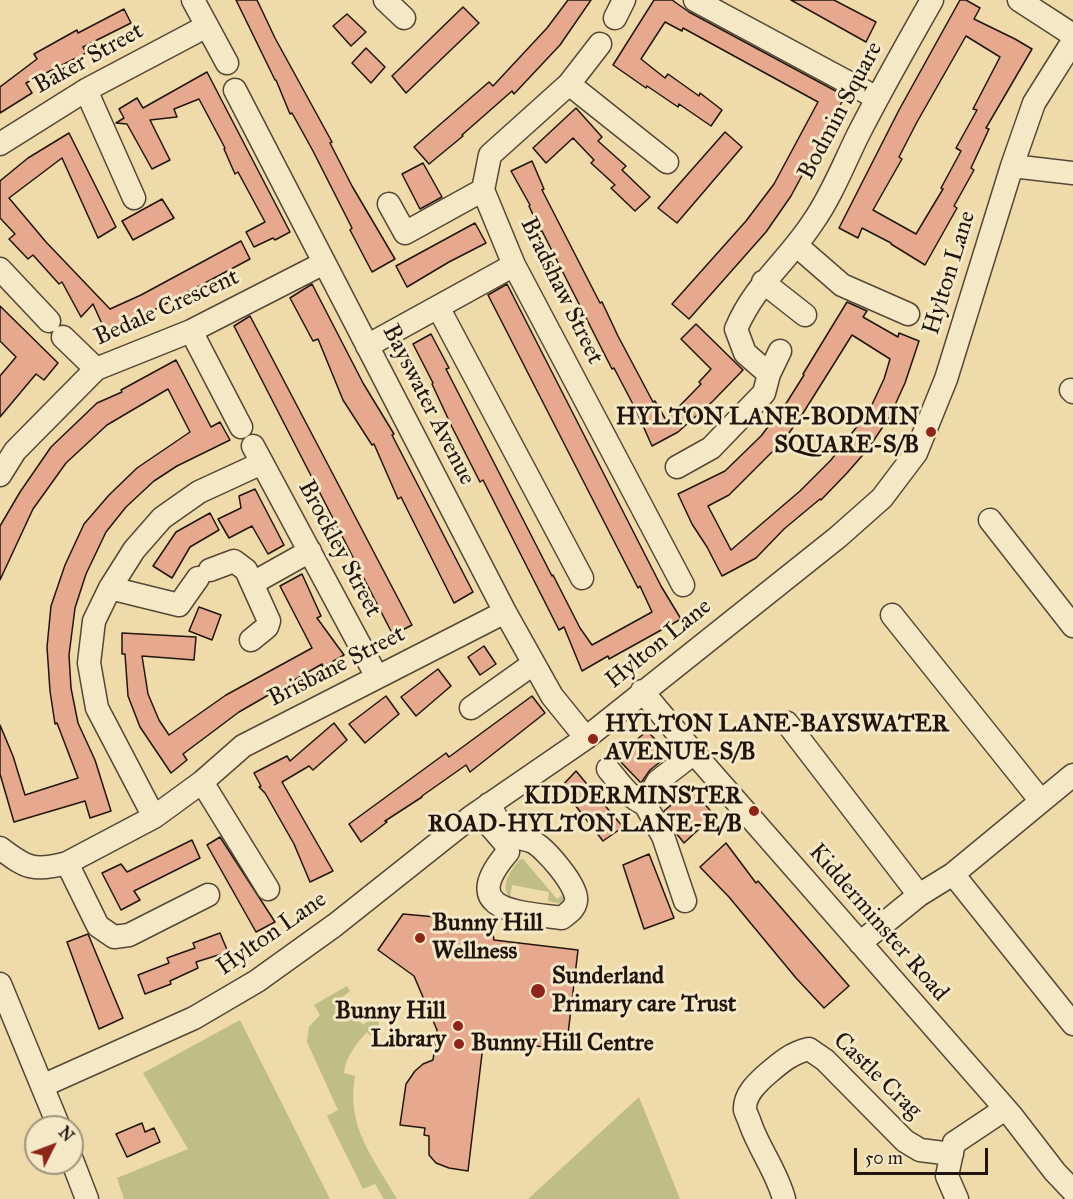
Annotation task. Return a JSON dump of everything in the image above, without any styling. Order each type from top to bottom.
[{"type":"street","points":[[193,0],[227,63]]},
{"type":"street","points":[[385,0],[404,18]]},
{"type":"street","points":[[695,0],[877,98]]},
{"type":"street","name":"Bodmin Square","points":[[769,374],[745,353],[736,329],[745,309],[763,282],[814,221],[877,98],[932,0]]},
{"type":"street","points":[[1019,0],[1073,35]]},
{"type":"street","name":"Baker Street","points":[[0,144],[86,90],[207,26]]},
{"type":"street","name":"Hylton Lane","points":[[42,1086],[194,1018],[256,981],[330,929],[484,808],[586,738],[642,691],[838,537],[882,498],[916,453],[946,379],[1012,166],[1034,103],[1073,41]]},
{"type":"street","points":[[389,204],[405,233],[483,190],[490,156],[570,84],[600,44]]},
{"type":"street","points":[[570,84],[667,162]]},
{"type":"street","points":[[86,90],[134,198]]},
{"type":"street","name":"Bayswater Avenue","points":[[235,90],[533,664],[552,696],[586,738]]},
{"type":"street","points":[[1012,166],[1073,173]]},
{"type":"street","name":"Bradshaw Street","points":[[483,190],[514,265],[644,491],[683,585]]},
{"type":"street","points":[[796,245],[843,285],[908,314]]},
{"type":"street","name":"Bedale Crescent","points":[[0,475],[15,451],[96,369],[191,331],[324,263]]},
{"type":"street","points":[[367,346],[514,265]]},
{"type":"street","points":[[0,269],[96,369]]},
{"type":"street","points":[[763,282],[805,315]]},
{"type":"street","points":[[438,307],[582,578]]},
{"type":"street","name":"Brockley Street","points":[[191,331],[377,677]]},
{"type":"street","points":[[676,467],[711,448],[764,393],[769,374],[780,351]]},
{"type":"street","points":[[154,817],[97,708],[89,663],[94,621],[110,588],[134,550],[162,518],[199,492],[252,445]]},
{"type":"street","points":[[990,520],[1073,626]]},
{"type":"street","points":[[253,583],[310,551]]},
{"type":"street","points":[[110,588],[179,605],[204,574],[234,561],[246,570],[268,621],[267,627],[251,640]]},
{"type":"street","name":"Brisbane Street","points":[[0,848],[20,864],[34,868],[67,863],[154,817],[202,783],[243,746],[505,612]]},
{"type":"street","points":[[892,615],[1041,801]]},
{"type":"street","points":[[471,708],[533,664]]},
{"type":"street","name":"Kidderminster Road","points":[[642,691],[1005,1109],[1073,1191]]},
{"type":"street","points":[[787,723],[919,895]]},
{"type":"street","points":[[645,804],[658,781],[694,753]]},
{"type":"street","points":[[608,769],[626,790],[645,804],[663,836],[685,901]]},
{"type":"street","points":[[860,943],[919,895],[953,874],[1072,777]]},
{"type":"street","points":[[202,783],[268,889]]},
{"type":"street","points":[[484,808],[507,833],[519,839],[534,842],[552,859],[572,884],[577,898],[574,908],[562,918],[508,911],[495,904],[489,893],[491,877],[508,852],[506,843],[484,808]]},
{"type":"street","points":[[67,863],[98,927],[114,937],[129,935],[208,895]]},
{"type":"street","points":[[953,874],[1073,1024]]},
{"type":"street","points":[[0,984],[54,1115]]},
{"type":"street","name":"Castle Crag","points":[[784,1199],[780,1183],[754,1133],[745,1109],[748,1096],[757,1083],[785,1058],[796,1052],[809,1049],[825,1060],[905,1141],[920,1150],[952,1154]]},
{"type":"street","points":[[957,1199],[947,1176],[954,1143],[1005,1109]]},
{"type":"street","points":[[78,1175],[87,1199]]},
{"type":"shaded area","points":[[523,859],[557,899],[564,894],[564,901],[561,904],[548,901],[549,892],[512,885],[510,898],[506,888],[507,878],[519,860]]},
{"type":"shaded area","points":[[347,986],[350,991],[339,1000],[363,1025],[374,1016],[381,1033],[375,1041],[367,1032],[349,1056],[344,1073],[355,1076],[354,1111],[358,1127],[371,1155],[397,1199],[384,1199],[375,1184],[363,1189],[327,1116],[338,1110],[307,1042],[309,1027],[320,1015],[314,1005]]},
{"type":"shaded area","points":[[240,1020],[330,1199],[124,1199],[117,1178],[188,1149],[143,1073]]},
{"type":"shaded area","points":[[639,1097],[680,1199],[528,1199]]},
{"type":"building","points":[[236,0],[257,0],[275,38],[332,142],[330,143],[352,186],[395,259],[372,272],[313,151],[292,113],[290,114],[276,80]]},
{"type":"building","points":[[568,0],[591,0],[560,45],[514,94],[512,91],[429,164],[414,147],[489,82],[493,86],[547,28]]},
{"type":"building","points":[[654,0],[672,0],[689,12],[845,96],[791,196],[766,232],[689,319],[672,304],[746,221],[774,184],[818,102],[683,28],[682,31],[665,22],[641,59],[665,78],[668,74],[699,96],[700,93],[722,110],[711,126],[679,104],[678,107],[647,86],[646,88],[613,65]]},
{"type":"building","points":[[791,0],[834,0],[876,22],[866,42]]},
{"type":"building","points":[[960,0],[966,0],[980,8],[974,19],[1032,49],[986,128],[989,129],[971,168],[974,170],[954,206],[957,208],[925,265],[862,228],[858,238],[839,228],[899,110]],"holes":[[[966,36],[1000,57],[973,109],[977,110],[956,148],[961,151],[941,188],[943,189],[916,234],[873,210],[902,159],[899,157],[917,122]]]},
{"type":"building","points":[[463,7],[479,23],[406,93],[392,76]]},
{"type":"building","points":[[124,9],[131,23],[83,47],[86,53],[26,83],[32,93],[0,113],[0,87],[37,59],[34,54],[77,30],[78,33]]},
{"type":"building","points":[[347,14],[366,32],[351,46],[333,26]]},
{"type":"building","points":[[366,48],[385,67],[371,83],[352,63]]},
{"type":"building","points":[[207,72],[290,232],[275,240],[273,238],[254,247],[246,232],[265,222],[238,172],[235,174],[225,148],[199,99],[174,109],[177,117],[150,120],[170,160],[152,169],[127,124],[116,123],[124,118],[119,109],[137,98],[143,108]]},
{"type":"building","points":[[576,108],[602,137],[598,141],[626,166],[622,170],[650,197],[635,211],[611,188],[615,185],[591,163],[594,160],[573,138],[546,163],[533,148]]},
{"type":"building","points":[[725,132],[742,147],[677,223],[658,208]]},
{"type":"building","points":[[69,133],[116,227],[98,238],[62,158],[9,198],[46,242],[110,309],[141,295],[241,241],[250,259],[107,335],[93,304],[81,317],[62,282],[59,284],[33,255],[28,259],[9,239],[15,234],[0,218],[0,181],[28,158]]},
{"type":"building","points":[[532,161],[544,189],[542,190],[600,303],[602,302],[653,402],[655,401],[666,420],[701,384],[699,382],[711,369],[681,339],[696,324],[743,370],[678,432],[652,446],[636,410],[614,368],[612,369],[511,171]]},
{"type":"building","points":[[423,163],[442,197],[420,209],[402,174]]},
{"type":"building","points":[[162,199],[174,218],[133,240],[122,221]]},
{"type":"building","points":[[475,223],[486,243],[407,287],[396,266]]},
{"type":"building","points":[[312,284],[363,383],[394,434],[392,435],[473,592],[454,603],[401,497],[398,499],[374,444],[372,445],[343,400],[318,339],[313,341],[290,298]]},
{"type":"building","points":[[507,284],[661,586],[681,619],[609,659],[608,656],[582,671],[564,627],[559,630],[483,480],[480,482],[413,344],[431,334],[449,368],[446,369],[552,576],[580,628],[592,645],[652,612],[488,295]]},
{"type":"building","points":[[847,302],[867,311],[863,317],[898,337],[899,333],[919,341],[905,383],[890,416],[868,449],[821,500],[784,529],[756,558],[722,576],[692,524],[678,494],[725,471],[761,436],[787,402]],"holes":[[[852,335],[890,359],[884,379],[869,411],[831,460],[800,491],[731,550],[708,506],[729,495],[783,441]]]},
{"type":"building","points":[[0,306],[58,363],[44,380],[36,374],[0,417],[0,376],[16,357],[0,341]]},
{"type":"building","points":[[250,316],[412,625],[393,635],[234,326]]},
{"type":"building","points":[[176,360],[211,427],[220,422],[230,440],[177,466],[154,481],[126,507],[106,532],[86,574],[75,608],[69,655],[71,688],[78,723],[95,760],[111,811],[90,818],[85,801],[14,822],[0,774],[0,725],[13,756],[25,795],[78,778],[57,723],[55,724],[47,647],[51,606],[65,565],[84,524],[137,468],[190,432],[168,389],[107,425],[66,463],[33,509],[0,580],[0,526],[51,447],[97,403],[122,392],[121,390]]},
{"type":"building","points":[[255,489],[284,545],[268,554],[252,526],[229,538],[218,519],[241,508],[239,496]]},
{"type":"building","points":[[210,513],[219,530],[190,547],[172,578],[153,566],[176,532]]},
{"type":"building","points":[[302,574],[321,616],[317,618],[344,655],[323,667],[322,664],[239,712],[183,754],[187,760],[171,773],[140,727],[128,696],[125,654],[122,654],[122,633],[196,637],[194,660],[142,656],[148,694],[159,720],[169,735],[226,695],[312,648],[280,586]]},
{"type":"building","points":[[199,607],[221,615],[212,640],[189,631]]},
{"type":"building","points":[[484,646],[496,664],[480,675],[468,657]]},
{"type":"building","points":[[438,669],[451,686],[416,716],[401,697]]},
{"type":"building","points":[[386,696],[399,714],[365,743],[349,724]]},
{"type":"building","points":[[532,696],[545,713],[470,772],[466,765],[385,821],[387,822],[361,842],[349,824],[446,753],[449,757]]},
{"type":"building","points":[[334,723],[347,740],[313,770],[309,766],[282,782],[333,871],[310,882],[294,844],[265,793],[259,787],[261,786],[254,773],[287,756],[290,761]]},
{"type":"building","points":[[647,731],[670,754],[650,770],[641,783],[616,757]]},
{"type":"building","points":[[576,771],[623,827],[603,841],[561,787]]},
{"type":"building","points":[[691,788],[714,815],[684,843],[664,811]]},
{"type":"building","points":[[220,837],[275,922],[256,932],[207,845]]},
{"type":"building","points":[[192,840],[200,858],[134,891],[140,900],[121,910],[102,873],[121,864],[127,872]]},
{"type":"building","points":[[726,843],[756,883],[758,881],[849,986],[824,1008],[729,897],[700,867]]},
{"type":"building","points":[[649,854],[674,918],[644,929],[623,865]]},
{"type":"building","name":"Bunny Hill Centre","points":[[403,914],[491,922],[494,940],[578,950],[566,1051],[484,1037],[468,1171],[436,1163],[429,1155],[429,1136],[424,1135],[425,1128],[400,1125],[406,1084],[415,1071],[423,1064],[433,1060],[437,1030],[414,976],[378,950]]},
{"type":"building","points":[[220,933],[228,952],[196,962],[198,968],[170,981],[171,984],[145,994],[138,975],[169,963],[167,958],[195,948],[193,943]]},
{"type":"building","points":[[88,934],[123,1018],[99,1029],[67,942]]},
{"type":"building","points":[[142,1123],[145,1132],[154,1128],[160,1142],[127,1157],[116,1134]]},
{"type":"place","name":"HYLTON LANE-BODMIN SQUARE-S/B","points":[[931,432]]},
{"type":"place","name":"HYLTON LANE-BAYSWATER AVENUE-S/B","points":[[593,739]]},
{"type":"place","name":"KIDDERMINSTER ROAD-HYLTON LANE-E/B","points":[[754,811]]},
{"type":"place","name":"Bunny Hill Wellness","points":[[420,938]]},
{"type":"place","name":"Sunderland Primary care Trust","points":[[538,991]]},
{"type":"place","name":"Bunny Hill Library","points":[[458,1026]]},
{"type":"place","name":"Bunny Hill Centre","points":[[459,1044]]}]
